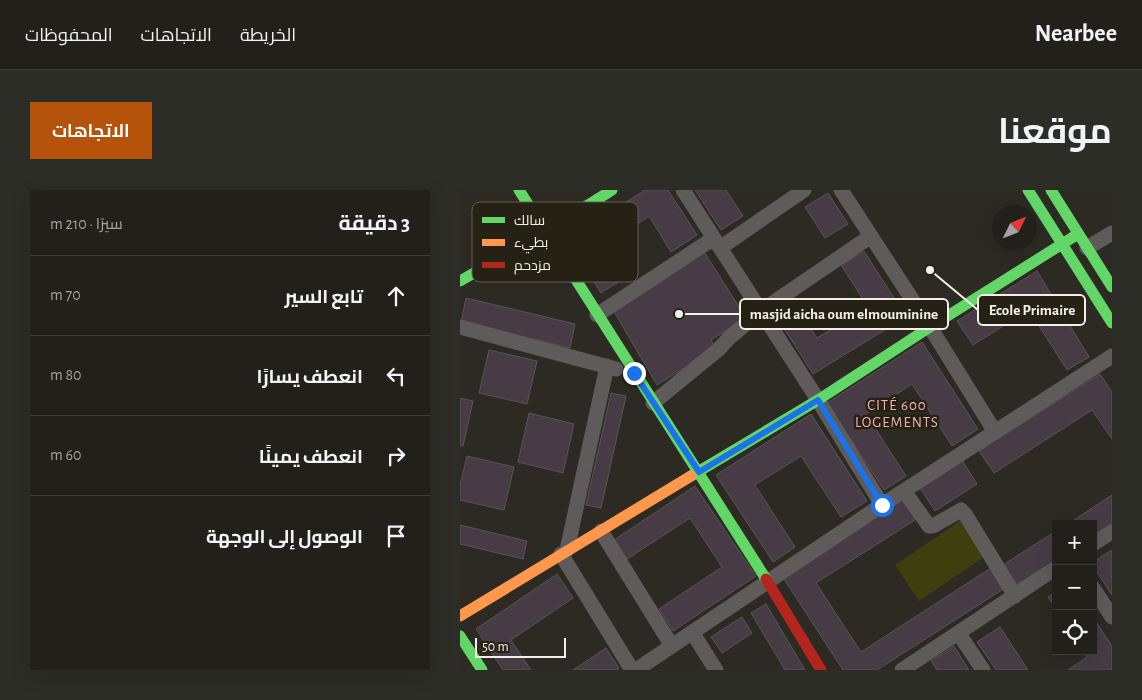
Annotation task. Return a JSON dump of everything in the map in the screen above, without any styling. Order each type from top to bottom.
[{"type":"street","points":[[519,190],[526,202]]},
{"type":"street","points":[[593,202],[612,190]]},
{"type":"street","points":[[683,190],[818,400],[882,505]]},
{"type":"street","points":[[597,316],[804,190]]},
{"type":"street","points":[[840,190],[930,327],[995,432]]},
{"type":"street","points":[[1028,190],[1112,323]]},
{"type":"street","points":[[1051,190],[1112,287]]},
{"type":"street","points":[[1087,248],[1112,233]]},
{"type":"street","points":[[460,616],[818,400],[1078,234]]},
{"type":"street","points":[[653,403],[719,349],[760,311],[871,236]]},
{"type":"street","points":[[460,281],[472,274]]},
{"type":"street","points":[[576,282],[699,472],[821,670]]},
{"type":"street","points":[[460,327],[634,373]]},
{"type":"street","points":[[607,366],[564,552],[634,670],[882,505],[1112,356]]},
{"type":"street","points":[[904,491],[929,526],[933,526],[961,510],[966,514],[1015,596]]},
{"type":"street","points":[[601,531],[672,646]]},
{"type":"street","points":[[1097,541],[1112,532]]},
{"type":"street","points":[[902,670],[1052,571]]},
{"type":"street","points":[[1097,594],[1112,617]]},
{"type":"street","points":[[692,632],[716,670]]},
{"type":"street","points":[[959,634],[983,670]]},
{"type":"street","points":[[460,636],[482,670]]},
{"type":"shaded area","points":[[963,519],[987,555],[919,601],[895,565]]},
{"type":"building","points":[[645,190],[668,190],[697,235],[671,252],[649,216],[638,223],[638,202],[626,202]]},
{"type":"building","points":[[695,190],[726,190],[743,216],[721,230]]},
{"type":"building","points":[[828,193],[848,224],[825,238],[805,207]]},
{"type":"building","points":[[703,250],[746,318],[711,340],[716,348],[657,385],[613,310]]},
{"type":"building","points":[[864,251],[906,317],[813,374],[773,311],[792,299],[817,338],[868,307],[841,265]]},
{"type":"building","points":[[1037,271],[1089,357],[1067,370],[1029,310],[973,345],[957,321]]},
{"type":"building","points":[[594,282],[618,282],[601,293]]},
{"type":"building","points":[[466,298],[575,324],[570,348],[461,322]]},
{"type":"building","points":[[922,342],[978,429],[952,446],[912,384],[866,414],[906,476],[884,490],[827,403]]},
{"type":"building","points":[[489,350],[537,361],[527,404],[479,393]]},
{"type":"building","points":[[1100,374],[1112,392],[1112,439],[1092,410],[994,473],[979,451]]},
{"type":"building","points":[[611,393],[626,396],[601,508],[586,505]]},
{"type":"building","points":[[460,398],[473,401],[463,446],[460,446]]},
{"type":"building","points":[[529,413],[574,424],[563,473],[518,462]]},
{"type":"building","points":[[811,414],[867,501],[841,517],[801,456],[755,485],[795,547],[773,562],[716,475]]},
{"type":"building","points":[[467,456],[514,467],[504,510],[460,500],[460,485]]},
{"type":"building","points":[[962,460],[977,484],[935,511],[920,488]]},
{"type":"building","points":[[695,486],[756,576],[673,631],[659,609],[722,567],[690,518],[627,559],[614,540]]},
{"type":"building","points":[[1112,495],[1112,523],[1097,533],[1097,520],[1074,520]]},
{"type":"building","points":[[905,497],[918,518],[816,583],[861,652],[994,566],[1008,586],[877,670],[843,670],[782,576]]},
{"type":"building","points":[[460,525],[527,541],[523,559],[460,544]]},
{"type":"building","points":[[1052,534],[1052,562],[1016,585],[1003,565]]},
{"type":"building","points":[[1112,550],[1112,595],[1097,572],[1097,559]]},
{"type":"building","points":[[557,574],[573,598],[511,640],[531,670],[503,670],[476,629]]},
{"type":"building","points":[[1052,594],[1052,603],[1048,597]]},
{"type":"building","points":[[766,604],[805,670],[785,670],[751,613]]},
{"type":"building","points":[[742,617],[752,633],[722,653],[711,637]]},
{"type":"building","points":[[1097,623],[1112,646],[1112,670],[1068,670],[1087,657],[1086,655],[1097,655]]},
{"type":"building","points":[[1000,627],[1028,670],[996,670],[977,642]]},
{"type":"building","points":[[954,646],[969,670],[937,670],[931,661]]},
{"type":"building","points":[[606,648],[619,668],[616,670],[573,670]]},
{"type":"traffic: fast","points":[[519,190],[527,202]]},
{"type":"traffic: fast","points":[[593,202],[612,190]]},
{"type":"traffic: fast","points":[[1028,190],[1112,323]]},
{"type":"traffic: fast","points":[[1051,190],[1112,287]]},
{"type":"traffic: fast","points":[[691,476],[818,400],[1078,234]]},
{"type":"traffic: fast","points":[[460,281],[472,274]]},
{"type":"traffic: fast","points":[[577,282],[766,579]]},
{"type":"traffic: fast","points":[[460,636],[482,670]]},
{"type":"traffic: slow","points":[[460,616],[691,476]]},
{"type":"traffic: jam","points":[[766,579],[821,670]]},
{"type":"place","name":"Ecole Primaire","points":[[930,270]]},
{"type":"place","name":"masjid aicha oum elmouminine","points":[[679,314]]},
{"type":"district","name":"CITÉ 600 LOGEMENTS","points":[[897,414]]},
{"type":"route","points":[[634,373],[699,472],[818,400],[882,505]]}]
